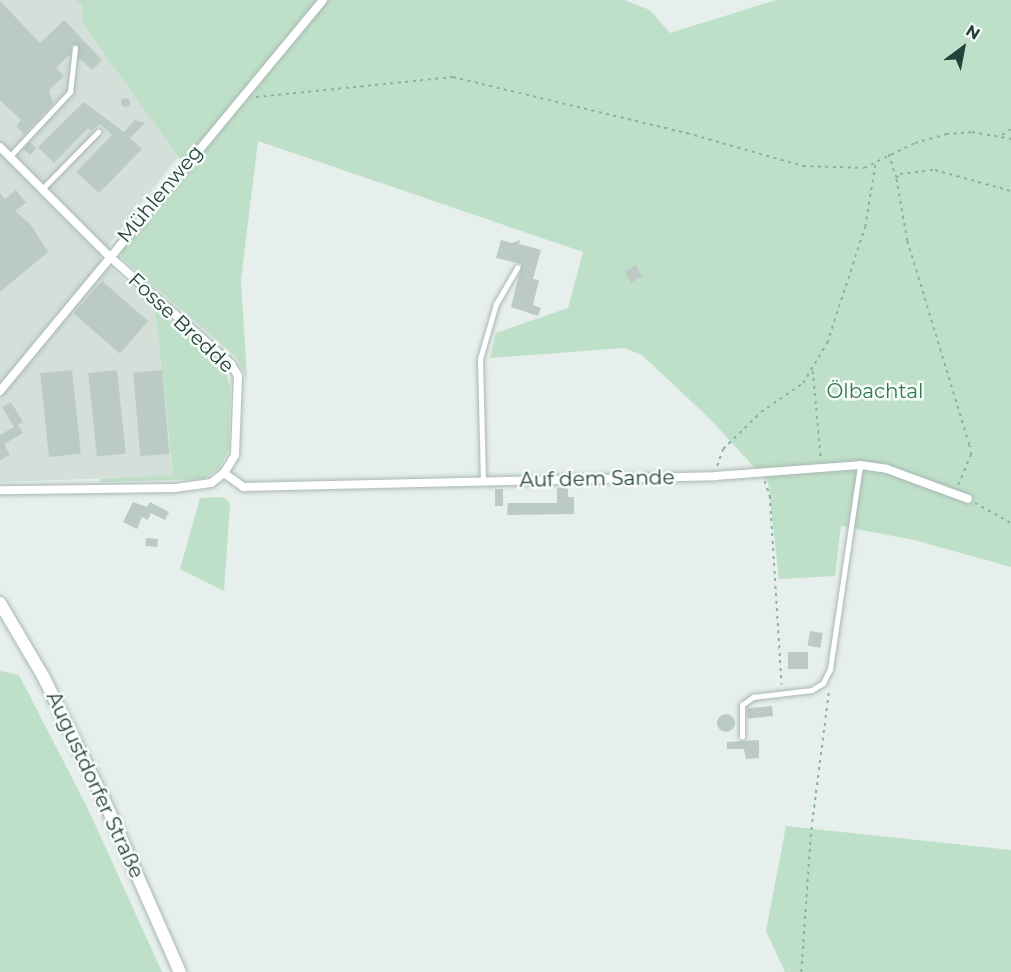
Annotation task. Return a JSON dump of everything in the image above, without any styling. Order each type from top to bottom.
[{"type":"main road","name":"Augustdorfer Straße","points":[[0,603],[43,676],[104,801],[180,972]]},
{"type":"street","name":"Mühlenweg","points":[[0,391],[109,256],[323,0]]},
{"type":"street","name":"Fosse Bredde","points":[[0,147],[109,256],[231,364],[238,376],[235,455],[224,473]]},
{"type":"street","name":"Auf dem Sande","points":[[224,473],[243,487],[715,476],[822,465],[860,465],[887,469],[968,499]]},
{"type":"street","points":[[0,490],[10,492],[174,488],[211,483],[224,473]]},
{"type":"street","points":[[0,495],[10,492]]},
{"type":"lane","points":[[10,156],[70,92],[75,48]]},
{"type":"lane","points":[[42,189],[98,132]]},
{"type":"lane","points":[[483,482],[480,359],[496,304],[517,268]]},
{"type":"lane","points":[[742,737],[742,705],[753,697],[812,690],[824,683],[830,669],[860,465]]},
{"type":"path","points":[[240,99],[453,77],[687,133],[803,166],[875,165],[889,154],[946,134],[1002,135],[1011,139]]},
{"type":"path","points":[[1002,135],[1011,129]]},
{"type":"path","points":[[889,154],[896,178],[910,252],[971,455],[954,494]]},
{"type":"path","points":[[715,476],[723,449],[762,412],[793,393],[813,370],[845,297],[866,227],[875,165]]},
{"type":"path","points":[[896,178],[929,169],[1011,191]]},
{"type":"path","points":[[813,370],[822,465]]},
{"type":"path","points":[[762,472],[770,496],[783,693]]},
{"type":"path","points":[[968,499],[1011,523]]},
{"type":"path","points":[[801,972],[811,830],[829,689],[824,683]]},
{"type":"shaded area","points":[[0,0],[75,0],[82,5],[83,24],[182,152],[99,257],[155,308],[173,476],[0,482]]},
{"type":"green space","name":"Ölbachtal","points":[[75,0],[624,0],[650,10],[670,33],[776,0],[1011,0],[1011,567],[914,540],[841,526],[835,576],[779,579],[768,482],[709,418],[642,355],[624,348],[490,358],[496,333],[568,308],[583,252],[258,141],[241,280],[247,378],[236,357],[122,258],[119,248],[183,163],[83,24],[82,5]]},
{"type":"green space","points":[[155,308],[224,368],[230,386],[229,449],[219,468],[204,479],[101,482],[100,479],[173,475]]},
{"type":"green space","points":[[224,497],[230,503],[224,591],[180,569],[200,498]]},
{"type":"green space","points":[[0,671],[19,675],[88,809],[162,972],[0,972]]},
{"type":"green space","points":[[786,826],[1011,850],[1011,972],[785,972],[766,931]]},
{"type":"building","points":[[0,1],[40,43],[64,20],[102,60],[92,70],[78,57],[78,45],[72,45],[70,54],[56,68],[64,76],[49,90],[53,103],[24,134],[16,126],[21,120],[0,100]]},
{"type":"building","points":[[125,97],[130,102],[125,107],[120,102]]},
{"type":"building","points":[[84,102],[124,132],[135,120],[145,123],[130,138],[142,149],[99,193],[76,172],[112,135],[100,124],[91,131],[88,128],[54,163],[38,147]]},
{"type":"building","points":[[30,142],[36,148],[30,155],[23,149]]},
{"type":"building","points":[[16,190],[26,203],[15,211],[31,225],[48,252],[0,292],[0,193],[5,199]]},
{"type":"building","points":[[501,240],[512,243],[520,240],[519,244],[541,250],[533,279],[539,280],[533,305],[541,308],[538,316],[511,307],[521,264],[496,258]]},
{"type":"building","points":[[636,265],[642,276],[631,283],[625,271]]},
{"type":"building","points":[[102,281],[148,321],[120,353],[74,313]]},
{"type":"building","points":[[72,370],[81,454],[49,457],[40,373]]},
{"type":"building","points":[[117,370],[126,454],[97,457],[88,373]]},
{"type":"building","points":[[162,370],[169,454],[140,456],[133,373]]},
{"type":"building","points":[[11,402],[23,422],[18,425],[23,433],[4,444],[10,455],[0,460],[0,435],[14,427],[2,407]]},
{"type":"building","points":[[557,488],[568,488],[568,497],[574,497],[574,514],[507,515],[508,503],[557,503]]},
{"type":"building","points":[[495,489],[503,489],[503,506],[495,506]]},
{"type":"building","points":[[133,502],[147,507],[150,502],[169,512],[165,520],[151,513],[148,520],[142,517],[137,529],[123,522]]},
{"type":"building","points":[[146,538],[158,539],[157,547],[145,546]]},
{"type":"building","points":[[810,631],[823,633],[820,648],[808,646]]},
{"type":"building","points":[[788,652],[808,652],[808,669],[788,669]]},
{"type":"building","points":[[772,706],[773,716],[748,719],[747,709]]},
{"type":"building","points":[[726,714],[734,719],[735,723],[730,731],[726,732],[718,727],[717,723],[722,715]]},
{"type":"building","points":[[759,740],[759,758],[746,759],[744,749],[727,749],[727,742]]}]
